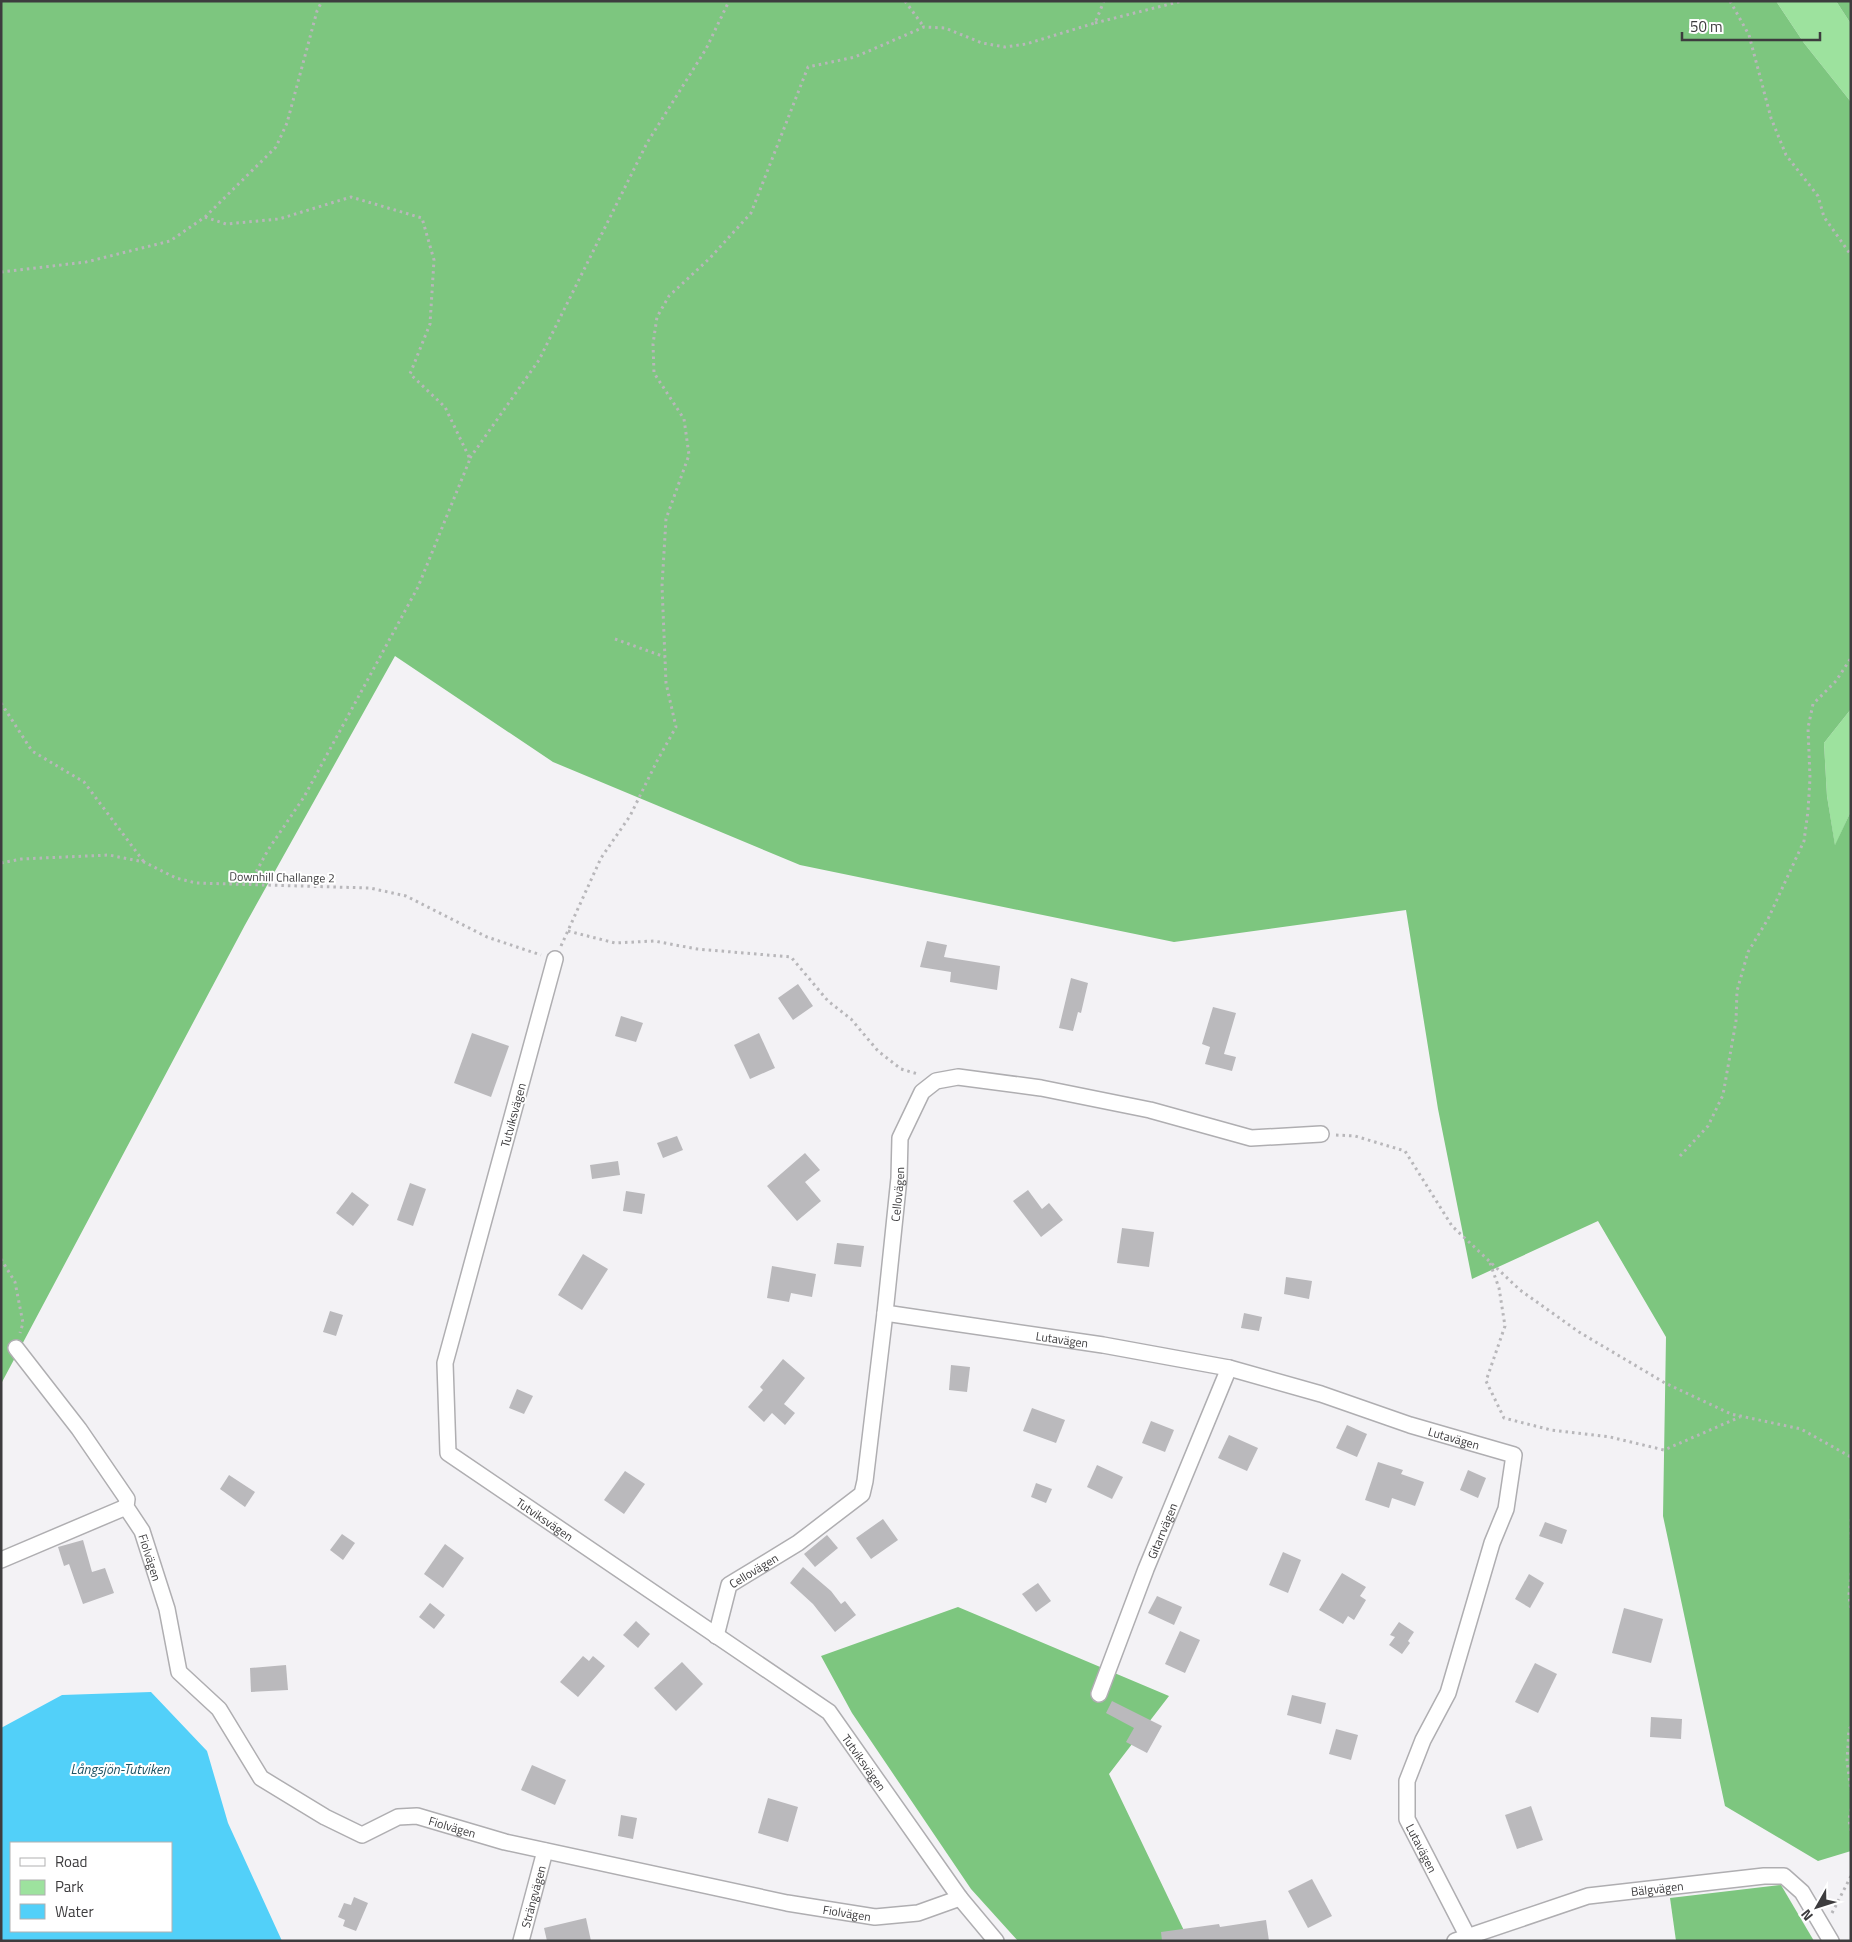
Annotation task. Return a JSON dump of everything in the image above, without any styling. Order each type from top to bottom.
[{"type":"street","name":"Tutviksvägen","points":[[555,959],[445,1363],[448,1453],[829,1712],[960,1898],[996,1941]]},
{"type":"street","points":[[936,1081],[958,1077],[1041,1088],[1150,1110],[1251,1138],[1321,1134]]},
{"type":"street","name":"Cellovägen","points":[[716,1636],[729,1585],[798,1543],[862,1494],[885,1313],[899,1178],[900,1138],[922,1092],[936,1081]]},
{"type":"street","name":"Lutavägen","points":[[885,1313],[1103,1345],[1229,1368],[1321,1394],[1410,1425],[1514,1455],[1506,1509],[1492,1544],[1448,1693],[1423,1740],[1406,1780],[1407,1819],[1464,1939]]},
{"type":"street","name":"Fiolvägen","points":[[16,1348],[78,1428],[127,1499],[126,1508],[142,1531],[167,1610],[179,1672],[219,1709],[261,1778],[325,1817],[362,1835],[398,1817],[417,1816],[505,1842],[545,1851],[787,1903],[875,1917],[918,1913],[960,1898]]},
{"type":"street","name":"Gitarrvägen","points":[[1099,1694],[1146,1569],[1229,1368]]},
{"type":"street","points":[[1,1560],[126,1508]]},
{"type":"street","name":"Strängvägen","points":[[521,1941],[545,1851]]},
{"type":"street","name":"Bälgvägen","points":[[1464,1939],[1588,1896],[1764,1876],[1784,1876],[1802,1892],[1832,1941]]},
{"type":"path","points":[[1,272],[86,262],[170,241],[205,217],[276,147],[287,123],[317,11],[322,1]]},
{"type":"path","points":[[249,885],[268,850],[304,797],[418,587],[470,459],[539,360],[647,143],[706,49],[729,1]]},
{"type":"path","points":[[905,1],[924,26]]},
{"type":"path","points":[[1095,23],[1104,1]]},
{"type":"path","points":[[555,959],[601,858],[630,816],[657,760],[676,727],[666,683],[662,586],[666,518],[689,455],[684,419],[654,373],[654,344],[657,317],[669,296],[710,258],[751,213],[808,67],[855,56],[924,26],[944,28],[982,43],[1005,47],[1026,44],[1095,23],[1182,1]]},
{"type":"path","points":[[1730,1],[1750,35],[1771,118],[1786,155],[1818,196],[1824,217],[1851,255]]},
{"type":"path","points":[[205,217],[226,224],[279,219],[351,197],[422,218],[434,260],[430,324],[410,374],[445,407],[470,459]]},
{"type":"path","points":[[615,639],[665,657]]},
{"type":"path","points":[[1680,1156],[1708,1126],[1723,1095],[1736,1022],[1737,991],[1748,952],[1768,919],[1804,842],[1810,778],[1808,728],[1813,704],[1836,681],[1851,658]]},
{"type":"path","points":[[1,703],[32,751],[84,782],[144,862]]},
{"type":"path","name":"Downhill Challange 2","points":[[1,863],[21,859],[108,855],[144,862],[176,878],[196,883],[370,888],[406,896],[487,937],[555,959]]},
{"type":"path","points":[[568,931],[615,943],[654,941],[697,949],[792,958],[828,1001],[851,1019],[878,1051],[901,1068],[936,1081]]},
{"type":"path","points":[[1321,1134],[1355,1136],[1405,1151],[1452,1226],[1520,1290],[1580,1332],[1665,1383],[1731,1414],[1801,1429],[1851,1457]]},
{"type":"path","points":[[1,1259],[15,1282],[23,1323],[16,1348]]},
{"type":"path","points":[[1490,1262],[1499,1288],[1505,1326],[1486,1381],[1504,1418],[1551,1430],[1610,1436],[1664,1450],[1741,1416]]},
{"type":"path","points":[[1851,1519],[1851,1539]]},
{"type":"path","points":[[1851,1573],[1849,1595],[1851,1611]]},
{"type":"path","points":[[1851,1727],[1849,1729],[1847,1761],[1851,1791]]},
{"type":"path","points":[[1851,1809],[1849,1820],[1851,1831]]},
{"type":"path","points":[[1819,1920],[1834,1911],[1851,1876]]},
{"type":"green space","points":[[1,1],[1776,1],[1804,43],[1851,102],[1851,709],[1824,743],[1827,796],[1835,845],[1851,811],[1851,1851],[1818,1861],[1725,1806],[1663,1516],[1666,1337],[1598,1221],[1472,1279],[1438,1109],[1406,910],[1174,942],[800,865],[553,762],[395,656],[245,925],[1,1384]]},
{"type":"green space","points":[[1776,1],[1836,1],[1851,24],[1851,102],[1804,43]]},
{"type":"green space","points":[[1836,1],[1851,1],[1851,24]]},
{"type":"green space","points":[[1851,709],[1851,811],[1835,846],[1827,796],[1824,743]]},
{"type":"green space","points":[[958,1607],[1169,1696],[1109,1774],[1189,1941],[1018,1941],[971,1889],[852,1713],[821,1656]]},
{"type":"green space","points":[[1781,1885],[1814,1941],[1676,1941],[1670,1898]]},
{"type":"water","name":"Långsjön-Tutviken","points":[[151,1692],[207,1751],[228,1823],[282,1941],[1,1941],[1,1728],[62,1695]]},
{"type":"building","points":[[927,941],[947,945],[944,957],[1000,966],[997,990],[950,982],[951,972],[920,967]]},
{"type":"building","points":[[1071,978],[1088,983],[1081,1013],[1078,1012],[1073,1031],[1059,1028]]},
{"type":"building","points":[[798,984],[813,1006],[793,1020],[778,998]]},
{"type":"building","points":[[1213,1007],[1236,1013],[1224,1054],[1236,1057],[1232,1071],[1205,1064],[1210,1047],[1202,1044]]},
{"type":"building","points":[[621,1016],[643,1023],[636,1042],[615,1036]]},
{"type":"building","points":[[472,1033],[509,1046],[491,1097],[454,1083]]},
{"type":"building","points":[[759,1033],[775,1068],[750,1079],[734,1045]]},
{"type":"building","points":[[677,1136],[683,1150],[663,1158],[657,1143]]},
{"type":"building","points":[[805,1153],[820,1170],[805,1182],[821,1201],[797,1221],[767,1186]]},
{"type":"building","points":[[618,1161],[620,1175],[592,1179],[590,1165]]},
{"type":"building","points":[[410,1183],[426,1189],[413,1226],[397,1220]]},
{"type":"building","points":[[1028,1190],[1042,1209],[1049,1203],[1063,1220],[1041,1237],[1013,1201]]},
{"type":"building","points":[[626,1191],[645,1194],[642,1214],[623,1211]]},
{"type":"building","points":[[352,1192],[369,1205],[353,1226],[336,1213]]},
{"type":"building","points":[[1122,1228],[1154,1232],[1149,1267],[1117,1263]]},
{"type":"building","points":[[837,1243],[864,1246],[861,1267],[834,1264]]},
{"type":"building","points":[[583,1254],[608,1269],[582,1310],[558,1295]]},
{"type":"building","points":[[772,1266],[816,1274],[812,1297],[791,1293],[789,1302],[767,1298]]},
{"type":"building","points":[[1286,1277],[1312,1281],[1309,1299],[1284,1294]]},
{"type":"building","points":[[330,1311],[343,1315],[336,1336],[323,1332]]},
{"type":"building","points":[[1244,1313],[1262,1317],[1259,1331],[1241,1328]]},
{"type":"building","points":[[783,1359],[805,1378],[784,1404],[795,1413],[785,1425],[772,1413],[764,1422],[748,1407],[763,1390],[760,1387]]},
{"type":"building","points":[[951,1365],[970,1367],[967,1392],[949,1390]]},
{"type":"building","points":[[517,1389],[533,1396],[524,1414],[509,1408]]},
{"type":"building","points":[[1032,1408],[1065,1420],[1056,1443],[1023,1431]]},
{"type":"building","points":[[1151,1421],[1174,1430],[1165,1452],[1142,1443]]},
{"type":"building","points":[[1347,1425],[1367,1434],[1357,1457],[1336,1448]]},
{"type":"building","points":[[1229,1435],[1258,1448],[1247,1471],[1218,1458]]},
{"type":"building","points":[[1378,1462],[1403,1470],[1401,1474],[1424,1482],[1415,1506],[1392,1498],[1389,1508],[1365,1500]]},
{"type":"building","points":[[1097,1465],[1123,1477],[1112,1499],[1087,1487]]},
{"type":"building","points":[[1468,1470],[1486,1478],[1478,1498],[1460,1490]]},
{"type":"building","points":[[625,1471],[645,1484],[624,1514],[604,1500]]},
{"type":"building","points":[[229,1475],[255,1492],[245,1507],[220,1489]]},
{"type":"building","points":[[1036,1483],[1052,1489],[1046,1503],[1031,1497]]},
{"type":"building","points":[[883,1519],[898,1540],[871,1559],[856,1538]]},
{"type":"building","points":[[1545,1522],[1567,1530],[1562,1544],[1539,1536]]},
{"type":"building","points":[[342,1534],[355,1543],[343,1560],[330,1550]]},
{"type":"building","points":[[827,1535],[838,1548],[815,1567],[804,1554]]},
{"type":"building","points":[[83,1540],[92,1572],[105,1568],[114,1593],[83,1604],[69,1564],[64,1566],[58,1547]]},
{"type":"building","points":[[445,1544],[464,1558],[443,1588],[424,1574]]},
{"type":"building","points":[[1283,1552],[1301,1560],[1288,1593],[1269,1585]]},
{"type":"building","points":[[803,1567],[831,1591],[841,1604],[845,1601],[856,1615],[835,1632],[813,1604],[790,1583]]},
{"type":"building","points":[[1342,1573],[1366,1587],[1360,1596],[1366,1600],[1354,1620],[1348,1616],[1343,1624],[1319,1610]]},
{"type":"building","points":[[1529,1574],[1544,1583],[1530,1608],[1515,1599]]},
{"type":"building","points":[[1038,1583],[1051,1601],[1036,1612],[1022,1594]]},
{"type":"building","points":[[1157,1596],[1182,1607],[1174,1625],[1148,1613]]},
{"type":"building","points":[[430,1603],[445,1615],[434,1629],[419,1617]]},
{"type":"building","points":[[1624,1608],[1663,1619],[1651,1663],[1612,1653]]},
{"type":"building","points":[[636,1621],[650,1634],[638,1648],[623,1635]]},
{"type":"building","points":[[1399,1622],[1414,1632],[1408,1641],[1410,1643],[1402,1654],[1389,1645],[1395,1637],[1390,1635]]},
{"type":"building","points":[[1180,1631],[1200,1640],[1185,1673],[1165,1664]]},
{"type":"building","points":[[583,1656],[589,1661],[593,1656],[605,1666],[578,1697],[560,1682]]},
{"type":"building","points":[[682,1662],[703,1684],[676,1711],[654,1688]]},
{"type":"building","points":[[1535,1663],[1557,1674],[1538,1713],[1515,1702]]},
{"type":"building","points":[[286,1665],[288,1690],[251,1692],[250,1668]]},
{"type":"building","points":[[1292,1695],[1326,1703],[1321,1724],[1287,1715]]},
{"type":"building","points":[[1112,1701],[1162,1726],[1147,1753],[1126,1742],[1134,1728],[1106,1713]]},
{"type":"building","points":[[1651,1717],[1682,1719],[1681,1739],[1650,1737]]},
{"type":"building","points":[[1336,1729],[1358,1735],[1351,1760],[1329,1754]]},
{"type":"building","points":[[532,1765],[566,1780],[555,1805],[521,1790]]},
{"type":"building","points":[[768,1798],[798,1807],[788,1842],[758,1833]]},
{"type":"building","points":[[1531,1806],[1543,1840],[1517,1849],[1505,1815]]},
{"type":"building","points":[[621,1815],[637,1818],[633,1839],[618,1836]]},
{"type":"building","points":[[1312,1879],[1332,1916],[1308,1928],[1288,1891]]},
{"type":"building","points":[[354,1897],[368,1903],[356,1931],[343,1926],[345,1920],[338,1917],[344,1903],[351,1905]]},
{"type":"building","points":[[586,1918],[591,1941],[547,1941],[544,1928]]},
{"type":"building","points":[[1266,1920],[1269,1941],[1162,1941],[1161,1932],[1219,1924],[1220,1927]]}]
